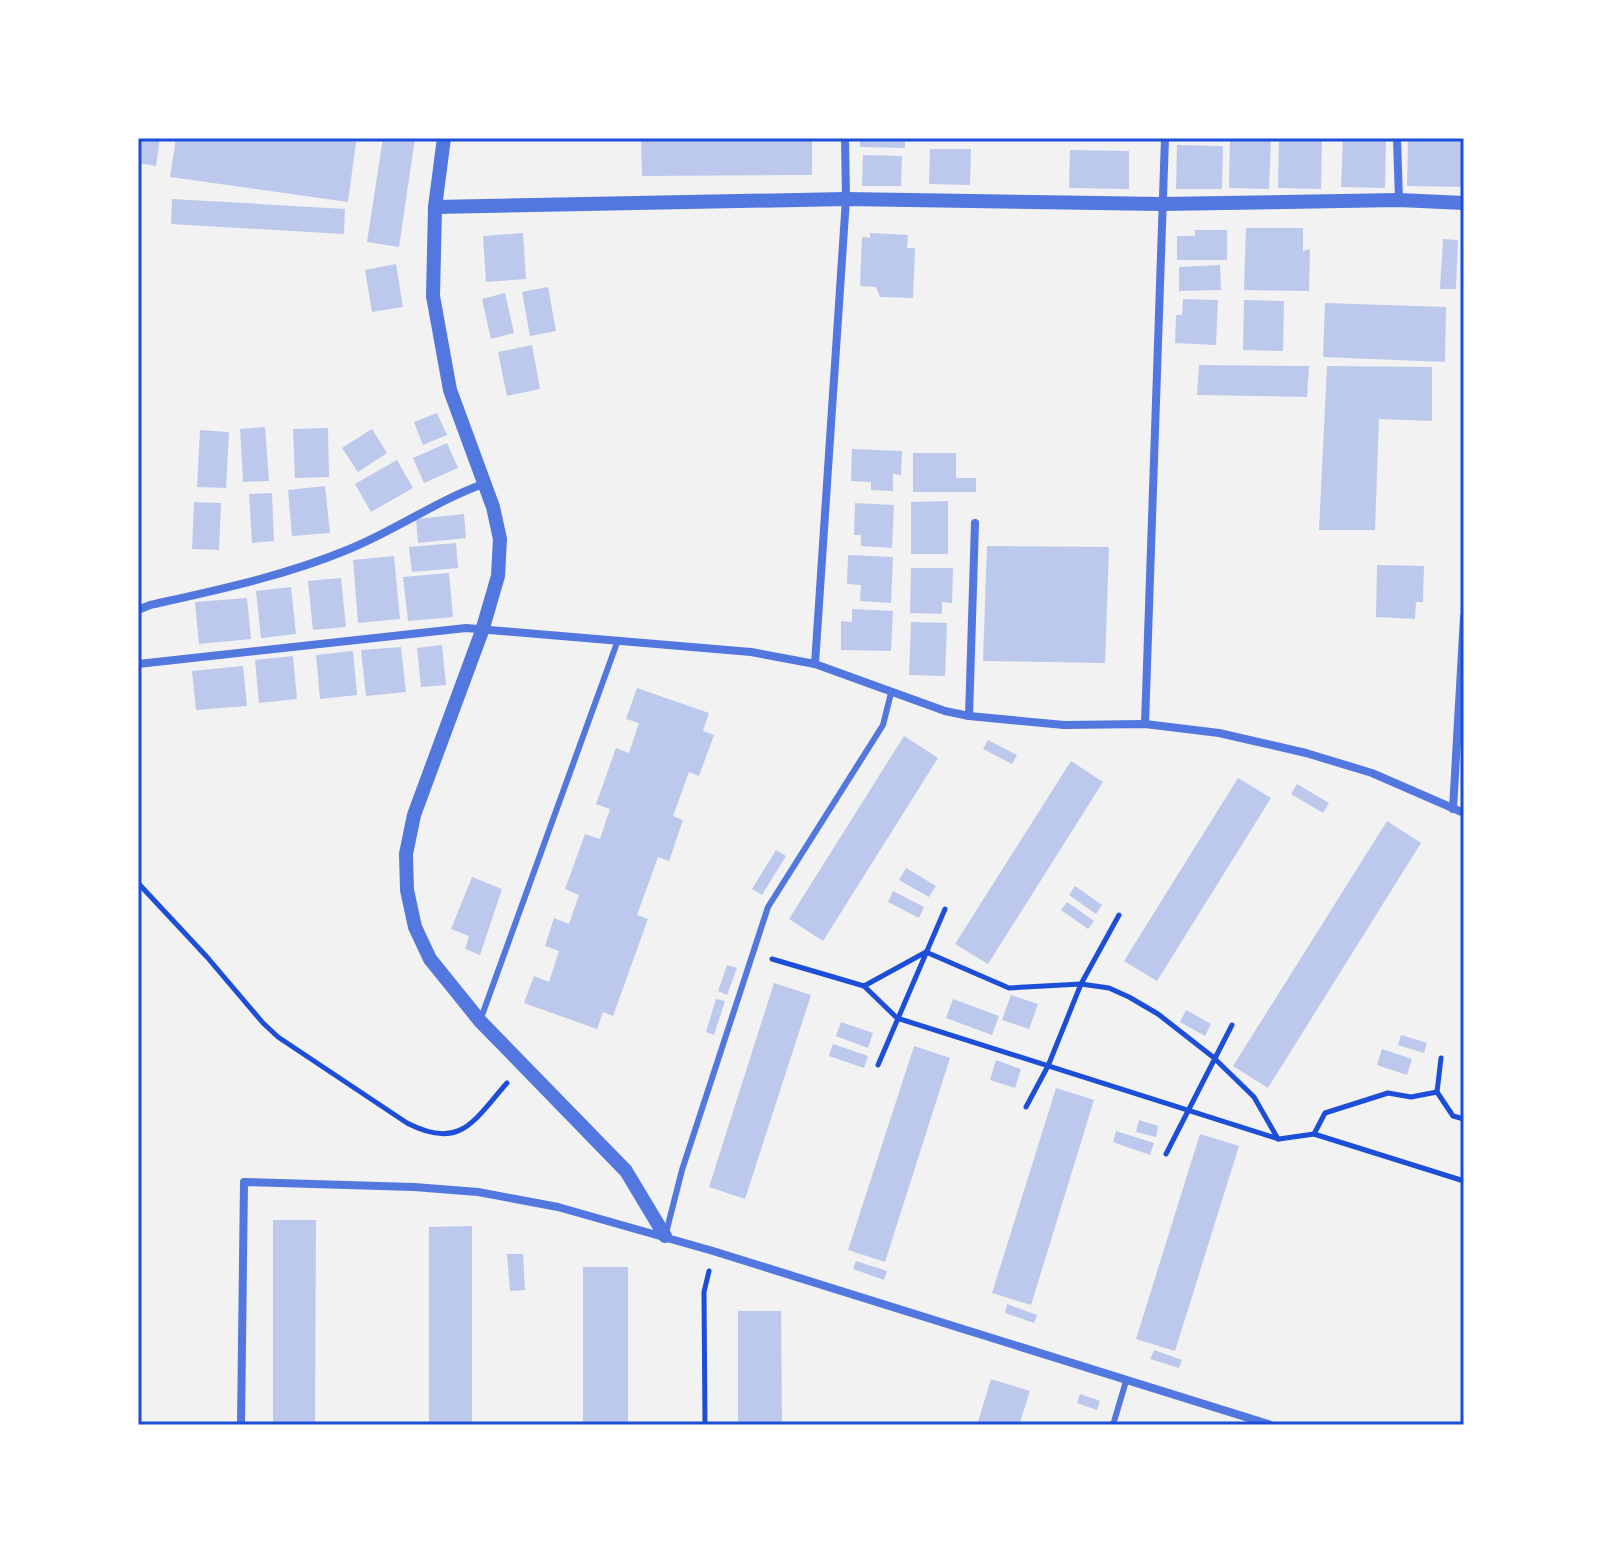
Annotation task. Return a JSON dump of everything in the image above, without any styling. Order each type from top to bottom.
[{"type":"street","points":[[444,138],[435,207],[433,296],[450,390],[486,483],[500,539],[498,576],[482,631],[414,815],[406,854],[407,890],[415,927],[430,959],[480,1021],[626,1171],[665,1236]]},
{"type":"street","points":[[815,664],[846,199],[845,138]]},
{"type":"street","points":[[1145,724],[1165,138]]},
{"type":"street","points":[[1397,138],[1399,200]]},
{"type":"street","points":[[435,207],[846,199],[1161,204],[1399,200],[1464,203]]},
{"type":"street","points":[[138,610],[305,567],[390,532],[461,492],[486,483]]},
{"type":"street","points":[[969,716],[975,523]]},
{"type":"street","points":[[1453,809],[1464,617]]},
{"type":"street","points":[[138,664],[466,628],[751,652],[815,664],[891,693],[969,716],[1064,725],[1145,724],[1219,733],[1306,753],[1372,773],[1464,813]]},
{"type":"street","points":[[241,1425],[244,1182],[396,1186],[478,1192],[558,1207],[665,1236],[1271,1425]]},
{"type":"lane","points":[[480,1021],[618,640]]},
{"type":"lane","points":[[665,1236],[682,1170],[768,907],[883,725],[891,693]]},
{"type":"lane","points":[[1113,1425],[1126,1381]]},
{"type":"path","points":[[138,883],[278,1037],[426,1133],[455,1133],[466,1129],[522,1066]]},
{"type":"path","points":[[878,1065],[945,909]]},
{"type":"path","points":[[1026,1107],[1048,1066],[1081,984],[1119,915]]},
{"type":"path","points":[[864,986],[926,952]]},
{"type":"path","points":[[926,952],[1009,988],[1081,984],[1109,988],[1129,997],[1158,1014],[1213,1057],[1254,1097],[1279,1139]]},
{"type":"path","points":[[752,953],[864,986],[897,1018],[1279,1139],[1314,1134],[1464,1181]]},
{"type":"path","points":[[1166,1154],[1232,1025]]},
{"type":"path","points":[[1441,1058],[1437,1092],[1453,1116],[1464,1119]]},
{"type":"path","points":[[1314,1134],[1325,1113],[1388,1093],[1411,1097],[1437,1092]]},
{"type":"path","points":[[705,1425],[704,1292],[713,1251]]},
{"type":"building","points":[[138,138],[160,138],[156,166],[138,163]]},
{"type":"building","points":[[176,138],[329,138],[356,142],[348,202],[170,177]]},
{"type":"building","points":[[383,138],[415,138],[399,247],[367,242]]},
{"type":"building","points":[[641,138],[812,138],[812,175],[642,176]]},
{"type":"building","points":[[860,138],[905,138],[905,148],[860,147]]},
{"type":"building","points":[[1230,138],[1271,138],[1269,189],[1229,188]]},
{"type":"building","points":[[1279,138],[1322,138],[1321,189],[1278,188]]},
{"type":"building","points":[[1343,138],[1386,138],[1385,188],[1341,187]]},
{"type":"building","points":[[1408,138],[1464,138],[1464,187],[1407,186]]},
{"type":"building","points":[[1177,145],[1223,146],[1222,189],[1176,189]]},
{"type":"building","points":[[930,149],[971,149],[970,185],[929,184]]},
{"type":"building","points":[[1070,150],[1129,151],[1129,189],[1069,188]]},
{"type":"building","points":[[863,155],[902,156],[901,186],[862,186]]},
{"type":"building","points":[[172,199],[345,209],[344,234],[171,224]]},
{"type":"building","points":[[1246,228],[1303,228],[1303,251],[1310,249],[1309,291],[1244,290]]},
{"type":"building","points":[[1195,230],[1227,230],[1227,260],[1177,260],[1177,236],[1195,236]]},
{"type":"building","points":[[523,233],[526,279],[486,282],[483,236]]},
{"type":"building","points":[[870,233],[908,235],[907,248],[915,248],[913,298],[880,297],[876,287],[860,286],[862,237],[870,238]]},
{"type":"building","points":[[1443,239],[1458,240],[1456,289],[1440,289]]},
{"type":"building","points":[[396,264],[403,307],[372,312],[365,270]]},
{"type":"building","points":[[1220,265],[1221,290],[1179,291],[1179,267]]},
{"type":"building","points":[[548,287],[556,331],[530,336],[522,292]]},
{"type":"building","points":[[505,293],[514,333],[491,339],[482,299]]},
{"type":"building","points":[[1183,299],[1218,300],[1216,345],[1175,343],[1176,315],[1182,315]]},
{"type":"building","points":[[1244,300],[1284,301],[1283,351],[1243,350]]},
{"type":"building","points":[[1325,303],[1446,307],[1445,362],[1323,357]]},
{"type":"building","points":[[532,345],[540,389],[507,396],[498,352]]},
{"type":"building","points":[[1199,365],[1309,366],[1307,397],[1197,395]]},
{"type":"building","points":[[1327,366],[1432,367],[1432,421],[1379,419],[1375,530],[1319,530]]},
{"type":"building","points":[[437,413],[447,435],[423,445],[414,422]]},
{"type":"building","points":[[265,427],[269,481],[243,482],[240,429]]},
{"type":"building","points":[[328,428],[329,477],[295,478],[293,429]]},
{"type":"building","points":[[372,429],[387,453],[358,472],[342,448]]},
{"type":"building","points":[[200,430],[229,432],[226,488],[197,487]]},
{"type":"building","points":[[447,443],[458,468],[424,483],[413,458]]},
{"type":"building","points":[[852,449],[902,451],[901,475],[893,474],[893,491],[871,490],[871,482],[851,481]]},
{"type":"building","points":[[913,453],[956,453],[956,478],[976,478],[976,492],[913,492]]},
{"type":"building","points":[[397,460],[413,488],[371,512],[355,484]]},
{"type":"building","points":[[325,486],[330,533],[292,536],[288,490]]},
{"type":"building","points":[[272,493],[274,541],[252,543],[249,494]]},
{"type":"building","points":[[948,501],[948,554],[911,554],[911,502]]},
{"type":"building","points":[[194,502],[221,503],[219,550],[192,549]]},
{"type":"building","points":[[855,503],[894,505],[892,548],[861,546],[861,535],[854,535]]},
{"type":"building","points":[[464,514],[466,538],[418,543],[416,519]]},
{"type":"building","points":[[456,543],[458,568],[412,572],[409,547]]},
{"type":"building","points":[[987,546],[1109,547],[1105,663],[983,661]]},
{"type":"building","points":[[848,555],[893,557],[891,603],[860,601],[861,585],[847,584]]},
{"type":"building","points":[[394,556],[400,619],[358,623],[353,560]]},
{"type":"building","points":[[1377,565],[1424,566],[1423,602],[1416,602],[1415,619],[1376,617]]},
{"type":"building","points":[[911,568],[953,568],[952,603],[942,602],[942,614],[910,613]]},
{"type":"building","points":[[449,573],[453,617],[408,621],[403,577]]},
{"type":"building","points":[[341,578],[346,627],[313,630],[308,581]]},
{"type":"building","points":[[291,587],[296,634],[261,638],[256,591]]},
{"type":"building","points":[[247,598],[251,639],[199,644],[195,602]]},
{"type":"building","points":[[852,609],[893,611],[891,651],[841,650],[841,621],[852,622]]},
{"type":"building","points":[[911,622],[947,623],[945,676],[909,675]]},
{"type":"building","points":[[442,645],[446,685],[421,687],[417,648]]},
{"type":"building","points":[[401,647],[406,692],[366,696],[361,650]]},
{"type":"building","points":[[353,651],[357,695],[320,699],[316,655]]},
{"type":"building","points":[[293,656],[297,699],[259,703],[255,660]]},
{"type":"building","points":[[243,666],[247,706],[196,710],[192,671]]},
{"type":"building","points":[[637,688],[709,713],[703,731],[714,735],[699,776],[689,772],[673,816],[683,820],[669,861],[658,857],[637,915],[648,919],[613,1016],[603,1012],[597,1029],[524,1003],[534,976],[549,982],[559,951],[545,946],[554,918],[569,924],[579,895],[565,889],[585,834],[600,839],[610,809],[596,804],[616,748],[629,753],[639,723],[626,719]]},
{"type":"building","points":[[904,736],[938,758],[823,941],[789,919]]},
{"type":"building","points":[[988,740],[1017,755],[1012,764],[983,749]]},
{"type":"building","points":[[1071,761],[1103,782],[988,964],[955,944]]},
{"type":"building","points":[[1238,778],[1271,798],[1157,981],[1124,961]]},
{"type":"building","points":[[1297,784],[1329,803],[1323,813],[1291,794]]},
{"type":"building","points":[[1387,821],[1421,843],[1268,1088],[1233,1066]]},
{"type":"building","points":[[776,850],[786,856],[762,895],[752,889]]},
{"type":"building","points":[[906,868],[936,886],[929,897],[899,880]]},
{"type":"building","points":[[472,877],[502,889],[480,955],[465,949],[469,936],[451,929]]},
{"type":"building","points":[[1075,886],[1102,905],[1096,914],[1069,895]]},
{"type":"building","points":[[893,891],[924,907],[919,918],[888,902]]},
{"type":"building","points":[[1067,902],[1094,921],[1088,929],[1061,910]]},
{"type":"building","points":[[727,965],[737,968],[727,995],[718,991]]},
{"type":"building","points":[[774,983],[811,995],[745,1199],[709,1187]]},
{"type":"building","points":[[1011,995],[1038,1004],[1029,1029],[1002,1020]]},
{"type":"building","points":[[716,999],[725,1001],[714,1035],[706,1032]]},
{"type":"building","points":[[953,999],[999,1016],[992,1035],[946,1018]]},
{"type":"building","points":[[1186,1010],[1211,1024],[1205,1036],[1180,1022]]},
{"type":"building","points":[[841,1022],[873,1033],[868,1048],[836,1036]]},
{"type":"building","points":[[1401,1035],[1427,1043],[1424,1053],[1398,1045]]},
{"type":"building","points":[[833,1044],[868,1056],[864,1068],[829,1056]]},
{"type":"building","points":[[914,1046],[950,1058],[885,1262],[848,1250]]},
{"type":"building","points":[[1382,1049],[1412,1059],[1407,1075],[1377,1065]]},
{"type":"building","points":[[996,1060],[1021,1069],[1015,1088],[990,1080]]},
{"type":"building","points":[[1056,1088],[1094,1100],[1031,1305],[992,1293]]},
{"type":"building","points":[[1139,1120],[1158,1126],[1156,1137],[1136,1132]]},
{"type":"building","points":[[1116,1131],[1154,1143],[1150,1155],[1113,1142]]},
{"type":"building","points":[[1200,1134],[1239,1146],[1175,1351],[1136,1339]]},
{"type":"building","points":[[273,1220],[316,1220],[315,1425],[273,1425]]},
{"type":"building","points":[[472,1226],[472,1425],[429,1425],[429,1227]]},
{"type":"building","points":[[507,1254],[523,1254],[525,1290],[510,1291]]},
{"type":"building","points":[[856,1261],[887,1271],[884,1280],[853,1269]]},
{"type":"building","points":[[583,1267],[628,1267],[628,1425],[583,1425]]},
{"type":"building","points":[[1007,1304],[1037,1315],[1034,1323],[1005,1313]]},
{"type":"building","points":[[738,1311],[781,1311],[782,1425],[738,1425]]},
{"type":"building","points":[[1154,1350],[1182,1360],[1179,1368],[1150,1359]]},
{"type":"building","points":[[991,1379],[1030,1391],[1019,1425],[977,1425]]},
{"type":"building","points":[[1080,1394],[1100,1401],[1097,1410],[1077,1403]]}]
